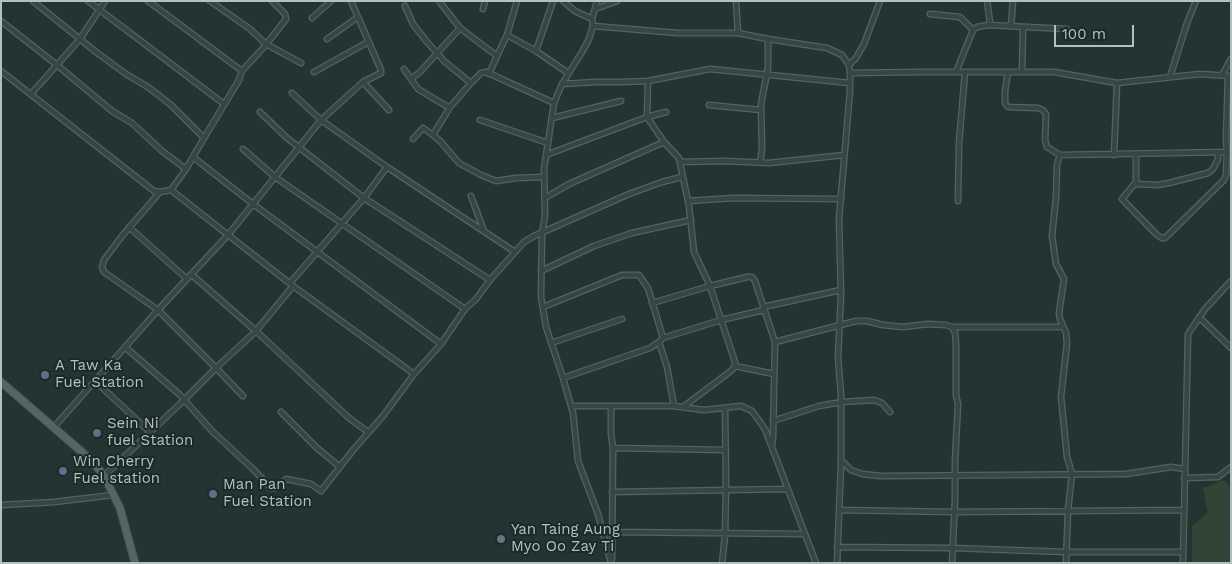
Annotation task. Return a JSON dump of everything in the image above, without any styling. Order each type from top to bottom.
[{"type":"main road","points":[[1,382],[88,457],[104,476],[120,508],[135,563]]},
{"type":"street","points":[[33,1],[126,74],[148,87],[171,105],[204,138]]},
{"type":"street","points":[[88,1],[224,104]]},
{"type":"street","points":[[31,94],[80,39],[104,1]]},
{"type":"street","points":[[148,1],[242,71]]},
{"type":"street","points":[[210,1],[250,29],[266,44],[301,64]]},
{"type":"street","points":[[312,18],[331,1]]},
{"type":"street","points":[[54,427],[158,310],[228,235],[322,120],[363,82],[381,73],[382,70],[351,1]]},
{"type":"street","points":[[439,1],[460,28],[497,56]]},
{"type":"street","points":[[483,9],[486,1]]},
{"type":"street","points":[[489,74],[508,35],[517,1]]},
{"type":"street","points":[[536,51],[547,24],[553,1]]},
{"type":"street","points":[[564,1],[575,11],[592,19]]},
{"type":"street","points":[[597,1],[589,39],[568,73],[554,103],[544,169],[545,216],[542,233],[541,297],[546,327],[573,412],[578,461],[598,514],[612,563]]},
{"type":"street","points":[[595,9],[616,1]]},
{"type":"street","points":[[736,1],[738,33]]},
{"type":"street","points":[[848,66],[856,58],[864,44],[880,1]]},
{"type":"street","points":[[987,1],[990,22],[988,25]]},
{"type":"street","points":[[1011,26],[1013,1]]},
{"type":"street","points":[[1170,77],[1189,16],[1196,1]]},
{"type":"street","points":[[1,71],[154,191],[171,190],[186,169],[242,71],[286,18],[285,14],[273,2]]},
{"type":"street","points":[[405,6],[418,30],[437,53],[470,83]]},
{"type":"street","points":[[930,14],[960,17],[972,30]]},
{"type":"street","points":[[328,39],[358,17]]},
{"type":"street","points":[[1,21],[57,64],[112,111],[132,123],[162,151],[186,169]]},
{"type":"street","points":[[956,72],[972,30],[978,27],[988,25],[1066,29]]},
{"type":"street","points":[[593,26],[678,33],[738,33],[827,48],[842,55],[848,66],[850,83],[839,219],[841,290],[838,357],[841,402],[841,460],[837,563]]},
{"type":"street","points":[[1022,72],[1023,27]]},
{"type":"street","points":[[411,79],[420,72],[460,28]]},
{"type":"street","points":[[508,35],[568,73]]},
{"type":"street","points":[[760,163],[762,148],[761,104],[768,68],[768,39]]},
{"type":"street","points":[[314,72],[368,42]]},
{"type":"street","points":[[1222,76],[1231,59]]},
{"type":"street","points":[[404,69],[418,89],[450,107]]},
{"type":"street","points":[[562,84],[648,81],[710,69],[850,83]]},
{"type":"street","points":[[432,134],[450,107],[481,73],[486,72],[554,103]]},
{"type":"street","points":[[958,202],[959,143],[965,72]]},
{"type":"street","points":[[1008,72],[1004,98],[1008,107],[1038,108],[1043,110],[1046,114],[1045,140],[1047,147],[1060,156],[1227,152]]},
{"type":"street","points":[[850,73],[1054,72],[1117,83],[1200,74],[1230,76],[1226,175],[1224,180],[1165,238],[1157,235],[1122,199],[1136,182],[1136,154]]},
{"type":"street","points":[[648,81],[647,117],[664,142],[679,158],[688,201],[694,252],[710,286],[735,362],[735,366],[731,371],[683,407]]},
{"type":"street","points":[[363,82],[389,110]]},
{"type":"street","points":[[1114,155],[1117,83]]},
{"type":"street","points":[[292,93],[322,120],[387,167],[515,252]]},
{"type":"street","points":[[552,118],[621,101]]},
{"type":"street","points":[[709,105],[761,110]]},
{"type":"street","points":[[260,112],[287,138],[364,198],[490,280]]},
{"type":"street","points":[[546,155],[647,117],[666,112]]},
{"type":"street","points":[[480,120],[548,143]]},
{"type":"street","points":[[413,139],[423,128],[440,141],[459,163],[496,181],[544,177]]},
{"type":"street","points":[[544,198],[568,184],[664,142]]},
{"type":"street","points":[[243,149],[275,177],[465,310]]},
{"type":"street","points":[[1136,182],[1141,185],[1157,185],[1208,173],[1213,169],[1218,159],[1218,153]]},
{"type":"street","points":[[680,162],[769,163],[844,155]]},
{"type":"street","points":[[1060,156],[1057,164],[1052,236],[1056,264],[1064,279],[1059,313],[1066,333],[1067,343],[1061,397],[1067,457],[1072,474],[1068,510],[1066,563]]},
{"type":"street","points":[[193,157],[441,344]]},
{"type":"street","points":[[104,476],[256,331],[387,167]]},
{"type":"street","points":[[125,347],[179,394],[212,431],[271,488],[276,488],[286,479],[311,484],[321,491],[383,416],[414,374],[441,344],[465,310],[524,242],[629,194],[682,177]]},
{"type":"street","points":[[171,190],[292,284],[414,374]]},
{"type":"street","points":[[160,192],[129,227],[104,260],[102,267],[104,272],[158,310],[243,396]]},
{"type":"street","points":[[471,196],[485,232]]},
{"type":"street","points":[[688,201],[733,198],[841,199]]},
{"type":"street","points":[[542,271],[594,246],[622,236],[691,220]]},
{"type":"street","points":[[129,227],[187,279]]},
{"type":"street","points":[[192,275],[256,331],[349,418],[368,432]]},
{"type":"street","points":[[543,307],[622,275],[639,275],[648,288],[663,338]]},
{"type":"street","points":[[652,303],[747,276],[752,277],[775,342],[772,447]]},
{"type":"street","points":[[1182,563],[1188,334],[1205,309],[1231,281]]},
{"type":"street","points":[[563,378],[650,348],[663,338],[763,308],[841,290]]},
{"type":"street","points":[[1199,317],[1231,348]]},
{"type":"street","points":[[551,342],[622,319]]},
{"type":"street","points":[[775,342],[856,321],[903,327],[928,324],[952,327],[1064,327]]},
{"type":"street","points":[[952,327],[955,333],[956,345],[956,395],[958,404],[952,563]]},
{"type":"street","points":[[1225,343],[1231,337]]},
{"type":"street","points":[[658,342],[667,367],[674,406]]},
{"type":"street","points":[[735,366],[774,374]]},
{"type":"street","points":[[95,381],[150,433]]},
{"type":"street","points":[[773,421],[819,406],[841,402],[874,400],[882,403],[890,412]]},
{"type":"street","points":[[571,406],[674,406],[704,410],[741,406],[752,411],[765,429],[816,563]]},
{"type":"street","points":[[611,406],[610,434],[613,448],[612,563]]},
{"type":"street","points":[[722,563],[726,490],[725,408]]},
{"type":"street","points":[[281,412],[317,448],[340,467]]},
{"type":"street","points":[[613,448],[726,450]]},
{"type":"street","points":[[841,460],[851,470],[862,474],[880,476],[1126,474],[1171,467],[1184,469]]},
{"type":"street","points":[[1184,478],[1218,477],[1231,467]]},
{"type":"street","points":[[612,492],[787,489]]},
{"type":"street","points":[[1,505],[54,502],[114,495]]},
{"type":"street","points":[[839,510],[954,512],[1184,510]]},
{"type":"street","points":[[612,532],[805,534]]},
{"type":"street","points":[[837,547],[952,548],[1066,552],[1183,552]]},
{"type":"green space","points":[[1224,480],[1231,487],[1231,563],[1192,563],[1192,526],[1208,513],[1203,488]]},
{"type":"place","name":"A Taw Ka Fuel Station","points":[[45,375]]},
{"type":"place","name":"Sein Ni fuel Station","points":[[97,433]]},
{"type":"place","name":"Win Cherry Fuel station","points":[[63,471]]},
{"type":"place","name":"Man Pan Fuel Station","points":[[213,494]]},
{"type":"place","name":"Yan Taing Aung Myo Oo Zay Ti","points":[[501,539]]}]
